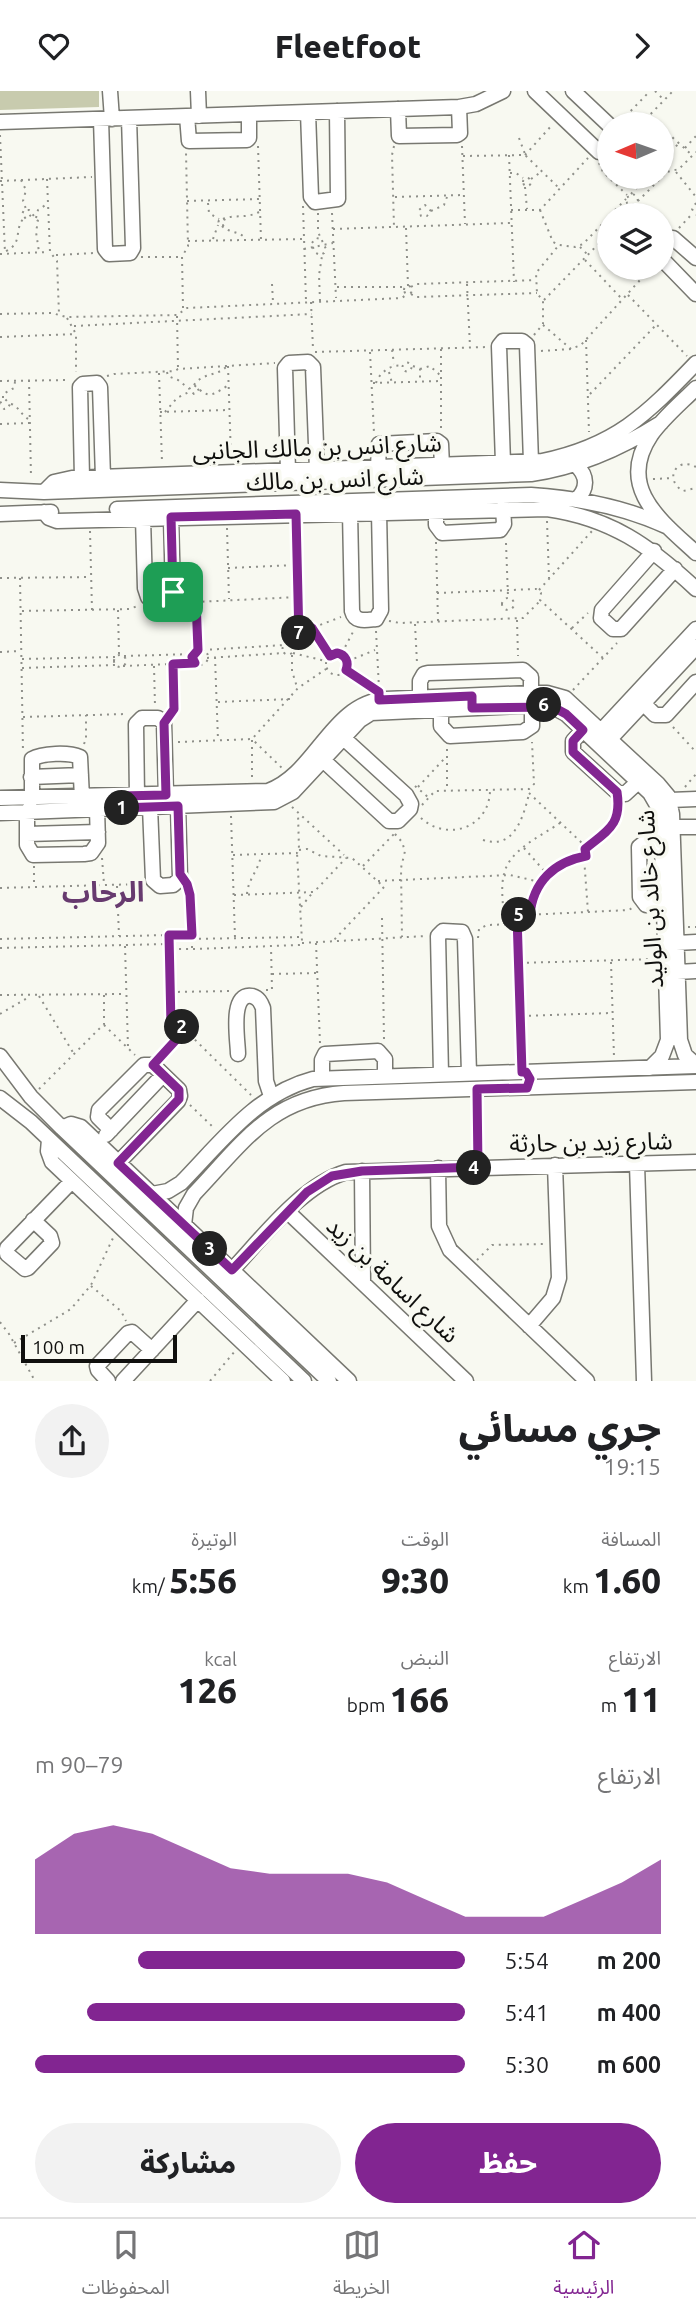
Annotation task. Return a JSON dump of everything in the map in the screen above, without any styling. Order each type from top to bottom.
[{"type":"street","points":[[110,91],[103,177],[105,249],[109,254],[132,252],[129,118]]},
{"type":"street","points":[[198,91],[189,141],[247,140],[249,114]]},
{"type":"street","points":[[0,123],[459,107],[476,104],[503,91]]},
{"type":"street","points":[[535,91],[597,146]]},
{"type":"street","points":[[573,91],[597,114]]},
{"type":"street","points":[[398,110],[399,136],[459,134],[459,107]]},
{"type":"street","points":[[309,112],[311,197],[315,202],[332,201],[339,196],[337,111]]},
{"type":"street","points":[[674,239],[696,258]]},
{"type":"street","points":[[674,271],[696,294]]},
{"type":"street","points":[[503,463],[499,346],[503,341],[526,347],[531,462]]},
{"type":"street","points":[[288,471],[286,365],[312,358],[317,470]]},
{"type":"street","name":"شارع انس بن مالك الجانبى","points":[[38,492],[54,482],[82,478],[531,462],[560,457],[592,447],[641,418],[696,364]]},
{"type":"street","points":[[82,478],[79,387],[97,383],[100,387],[103,477]]},
{"type":"street","points":[[696,388],[661,423],[644,449],[638,464],[641,493],[668,527],[696,553]]},
{"type":"street","name":"شارع انس بن مالك","points":[[0,491],[38,492],[510,476],[576,465],[629,443],[661,423]]},
{"type":"street","points":[[378,468],[379,444],[438,441],[441,444],[442,465]]},
{"type":"street","points":[[576,465],[586,483],[581,496],[576,500]]},
{"type":"street","name":"شارع انس بن مالك","points":[[0,514],[531,495],[576,500],[633,513],[668,527]]},
{"type":"street","points":[[44,512],[53,520],[379,512],[436,518],[503,509],[547,509],[601,521],[620,530],[654,551],[696,589]]},
{"type":"street","points":[[436,518],[442,533],[496,532],[503,524],[503,509]]},
{"type":"street","points":[[350,513],[356,617],[377,618],[382,610],[379,512]]},
{"type":"street","points":[[143,518],[145,588],[148,597],[167,599],[173,592],[171,517]]},
{"type":"street","points":[[654,551],[602,610],[601,618],[613,629],[621,629],[675,569]]},
{"type":"street","points":[[605,735],[696,629]]},
{"type":"street","points":[[605,735],[643,703],[694,653]]},
{"type":"street","points":[[421,698],[420,681],[424,674],[519,670],[529,674],[532,726],[523,732],[450,736],[442,726],[441,709]]},
{"type":"street","points":[[643,703],[656,715],[662,716],[696,682]]},
{"type":"street","name":"شارع خالد بن الوليد","points":[[0,813],[29,805],[82,798],[150,807],[263,803],[284,798],[292,792],[323,760],[349,714],[366,703],[421,698],[472,702],[531,699],[547,693],[565,698],[658,784],[670,800],[680,1039],[685,1055],[696,1066]]},
{"type":"street","name":"شارع خالد بن الوليد","points":[[531,699],[560,709],[659,805],[668,1040],[662,1056],[650,1068]]},
{"type":"street","name":"شارع خالد بن الوليد","points":[[0,799],[29,805],[97,809],[137,796],[253,792],[276,788],[339,734],[371,713],[441,709],[472,702]]},
{"type":"street","points":[[137,796],[136,724],[142,718],[160,720],[165,743],[166,795]]},
{"type":"street","points":[[583,730],[573,741],[573,752],[617,792],[625,794],[638,782]]},
{"type":"street","points":[[323,760],[389,821],[398,821],[410,809],[409,799],[339,734]]},
{"type":"street","points":[[82,798],[80,757],[34,756],[31,762],[27,834],[27,845],[33,855],[84,854],[95,849],[98,843],[97,809]]},
{"type":"street","points":[[31,777],[81,775]]},
{"type":"street","points":[[670,800],[696,799]]},
{"type":"street","points":[[150,807],[153,880],[160,886],[173,885],[180,879],[178,806]]},
{"type":"street","points":[[673,827],[696,827]]},
{"type":"street","points":[[27,834],[98,832]]},
{"type":"street","points":[[662,842],[644,843],[639,847],[641,900],[646,905],[664,904]]},
{"type":"street","points":[[440,1074],[438,936],[443,931],[458,930],[465,939],[469,1073]]},
{"type":"street","points":[[676,943],[696,942]]},
{"type":"street","points":[[677,972],[696,971]]},
{"type":"street","points":[[238,1054],[239,1002],[245,997],[253,996],[260,1000],[263,1008],[265,1100]]},
{"type":"street","points":[[323,1077],[322,1060],[326,1054],[381,1052],[385,1059],[385,1075]]},
{"type":"street","points":[[0,1056],[31,1097],[62,1128],[329,1381]]},
{"type":"street","points":[[152,1194],[175,1188],[265,1100],[299,1083],[323,1077],[696,1066]]},
{"type":"street","points":[[118,1163],[180,1096],[179,1090],[153,1068]]},
{"type":"street","points":[[98,1144],[111,1130],[153,1068]]},
{"type":"street","points":[[111,1130],[98,1117],[99,1109],[153,1068]]},
{"type":"street","points":[[547,1071],[545,1079],[548,1087]]},
{"type":"street","points":[[524,1072],[530,1079],[527,1088]]},
{"type":"street","points":[[184,1225],[186,1208],[194,1194],[264,1121],[293,1103],[310,1098],[336,1093],[696,1082]]},
{"type":"street","points":[[0,1098],[49,1140],[304,1381]]},
{"type":"street","points":[[62,1128],[76,1125],[98,1144],[349,1381]]},
{"type":"street","points":[[49,1140],[49,1157],[72,1181],[283,1381]]},
{"type":"street","name":"شارع زيد بن حارثة","points":[[232,1270],[319,1183],[346,1172],[696,1162]]},
{"type":"street","points":[[637,1164],[644,1381]]},
{"type":"street","points":[[529,1326],[548,1306],[557,1288],[555,1165]]},
{"type":"street","points":[[438,1168],[441,1235],[450,1250],[587,1381]]},
{"type":"street","points":[[362,1171],[363,1283]]},
{"type":"street","points":[[33,1220],[72,1181]]},
{"type":"street","name":"شارع اسامة بن زيد","points":[[288,1212],[467,1381]]},
{"type":"street","points":[[123,1381],[198,1300]]},
{"type":"street","points":[[108,1381],[97,1366],[130,1332],[152,1350]]},
{"type":"path","points":[[630,112],[650,91]]},
{"type":"path","points":[[655,91],[664,100]]},
{"type":"path","points":[[653,112],[673,91]]},
{"type":"path","points":[[465,225],[463,156],[525,155],[561,116]]},
{"type":"path","points":[[1,135],[5,252]]},
{"type":"path","points":[[394,227],[391,155],[399,136]]},
{"type":"path","points":[[685,149],[696,136]]},
{"type":"path","points":[[258,138],[261,240]]},
{"type":"path","points":[[519,138],[525,155],[560,189]]},
{"type":"path","points":[[674,139],[693,156]]},
{"type":"path","points":[[178,369],[177,315],[183,308],[182,257],[186,253],[188,241],[185,161],[189,141]]},
{"type":"path","points":[[674,149],[679,143]]},
{"type":"path","points":[[628,196],[635,195],[638,201],[667,172],[676,171],[696,152]]},
{"type":"path","points":[[511,210],[540,209],[597,153]]},
{"type":"path","points":[[509,155],[514,282]]},
{"type":"path","points":[[524,179],[530,179],[541,171]]},
{"type":"path","points":[[676,171],[696,197]]},
{"type":"path","points":[[509,173],[519,174],[524,179],[527,209]]},
{"type":"path","points":[[1,181],[103,177]]},
{"type":"path","points":[[47,179],[50,252]]},
{"type":"path","points":[[526,186],[530,184],[530,179]]},
{"type":"path","points":[[21,180],[26,190],[23,201],[27,210],[37,219]]},
{"type":"path","points":[[621,189],[628,196]]},
{"type":"path","points":[[622,203],[635,189]]},
{"type":"path","points":[[431,211],[440,208],[448,195]]},
{"type":"path","points":[[393,197],[464,195]]},
{"type":"path","points":[[627,203],[628,196]]},
{"type":"path","points":[[306,302],[302,210],[311,197]]},
{"type":"path","points":[[186,201],[260,199]]},
{"type":"path","points":[[208,201],[209,213],[219,219],[230,216],[247,217],[260,211]]},
{"type":"path","points":[[332,201],[336,300]]},
{"type":"path","points":[[674,236],[694,214],[692,206],[696,203]]},
{"type":"path","points":[[38,252],[38,210],[48,204]]},
{"type":"path","points":[[540,209],[553,241],[559,245],[580,246],[588,255]]},
{"type":"path","points":[[0,254],[17,243],[20,236],[19,225],[24,218],[22,214],[27,210]]},
{"type":"path","points":[[318,211],[317,225],[326,249],[322,255],[319,275],[320,301]]},
{"type":"path","points":[[24,218],[29,219],[31,215]]},
{"type":"path","points":[[213,240],[219,219]]},
{"type":"path","points":[[222,226],[225,223],[223,219]]},
{"type":"path","points":[[333,229],[511,223]]},
{"type":"path","points":[[218,224],[242,234],[246,240]]},
{"type":"path","points":[[407,226],[408,287],[404,290],[409,294],[416,297],[537,293]]},
{"type":"path","points":[[580,246],[597,229]]},
{"type":"path","points":[[188,241],[303,239]]},
{"type":"path","points":[[321,239],[313,239],[311,244],[313,249],[322,255]]},
{"type":"path","points":[[303,249],[334,243]]},
{"type":"path","points":[[526,347],[543,324],[543,301],[537,293],[538,268],[559,245]]},
{"type":"path","points":[[543,301],[597,246]]},
{"type":"path","points":[[5,252],[91,254],[105,249]]},
{"type":"path","points":[[132,252],[140,257],[182,257]]},
{"type":"path","points":[[55,255],[59,314]]},
{"type":"path","points":[[584,259],[622,299]]},
{"type":"path","points":[[526,347],[571,349],[581,345],[640,280]]},
{"type":"path","points":[[335,286],[408,287],[416,284],[536,281]]},
{"type":"path","points":[[467,283],[470,347]]},
{"type":"path","points":[[272,284],[273,303]]},
{"type":"path","points":[[183,308],[402,298],[413,290],[408,287]]},
{"type":"path","points":[[627,294],[696,364]]},
{"type":"path","points":[[311,301],[312,358],[370,351],[499,346]]},
{"type":"path","points":[[0,314],[59,314],[66,317],[177,315]]},
{"type":"path","points":[[74,327],[312,314]]},
{"type":"path","points":[[0,381],[76,379],[76,334],[66,317]]},
{"type":"path","points":[[543,324],[571,349]]},
{"type":"path","points":[[588,396],[657,324]]},
{"type":"path","points":[[0,337],[76,334]]},
{"type":"path","points":[[586,339],[592,447]]},
{"type":"path","points":[[438,441],[443,423],[441,348]]},
{"type":"path","points":[[392,350],[394,365]]},
{"type":"path","points":[[370,351],[372,426],[379,444]]},
{"type":"path","points":[[114,374],[175,372],[178,369],[273,362],[286,365]]},
{"type":"path","points":[[394,365],[403,366],[406,363],[420,369],[430,366],[441,376]]},
{"type":"path","points":[[164,412],[202,376],[220,372],[228,365]]},
{"type":"path","points":[[228,365],[232,473]]},
{"type":"path","points":[[376,383],[381,373],[394,365]]},
{"type":"path","points":[[403,366],[408,372],[412,367]]},
{"type":"path","points":[[420,369],[420,382]]},
{"type":"path","points":[[388,371],[392,383]]},
{"type":"path","points":[[159,372],[162,475]]},
{"type":"path","points":[[167,372],[168,376],[190,390],[196,393],[199,389]]},
{"type":"path","points":[[29,380],[30,421],[38,492]]},
{"type":"path","points":[[10,404],[8,408],[0,406],[3,394],[14,388],[15,381]]},
{"type":"path","points":[[370,383],[442,381]]},
{"type":"path","points":[[194,385],[205,394],[212,395],[228,385]]},
{"type":"path","points":[[3,399],[17,407],[30,421]]},
{"type":"path","points":[[160,412],[229,409]]},
{"type":"path","points":[[0,424],[30,421]]},
{"type":"path","points":[[696,467],[682,464],[675,470],[673,478],[676,486],[683,491],[696,488]]},
{"type":"path","points":[[638,479],[673,478]]},
{"type":"path","points":[[547,509],[549,579]]},
{"type":"path","points":[[296,514],[299,639]]},
{"type":"path","points":[[227,516],[229,600]]},
{"type":"path","points":[[436,518],[438,622]]},
{"type":"path","points":[[90,520],[92,610]]},
{"type":"path","points":[[601,521],[539,591],[540,600],[603,658]]},
{"type":"path","points":[[503,524],[506,535],[507,590],[508,597],[514,603],[513,608],[508,610]]},
{"type":"path","points":[[228,568],[297,565]]},
{"type":"path","points":[[0,578],[91,577]]},
{"type":"path","points":[[20,578],[23,758]]},
{"type":"path","points":[[437,593],[532,588],[539,591]]},
{"type":"path","points":[[173,592],[185,599],[196,601],[298,597]]},
{"type":"path","points":[[20,611],[134,608],[148,597]]},
{"type":"path","points":[[508,597],[502,604],[508,610],[509,619]]},
{"type":"path","points":[[346,670],[379,692],[377,618],[393,622],[517,619],[523,618],[540,600]]},
{"type":"path","points":[[196,601],[198,650]]},
{"type":"path","points":[[117,609],[119,655]]},
{"type":"path","points":[[571,629],[586,614],[602,610]]},
{"type":"path","points":[[298,688],[292,671],[293,646],[312,628],[325,621],[356,617],[341,654]]},
{"type":"path","points":[[517,619],[519,670]]},
{"type":"path","points":[[415,622],[418,664],[424,674]]},
{"type":"path","points":[[312,628],[330,656]]},
{"type":"path","points":[[284,653],[285,645]]},
{"type":"path","points":[[21,659],[193,654],[198,650],[293,646]]},
{"type":"path","points":[[347,662],[377,649]]},
{"type":"path","points":[[202,650],[207,658]]},
{"type":"path","points":[[0,652],[21,651]]},
{"type":"path","points":[[22,668],[203,664],[207,658],[284,653],[326,661]]},
{"type":"path","points":[[193,654],[195,663]]},
{"type":"path","points":[[341,654],[347,662],[346,670],[338,676],[329,673],[326,661],[330,656],[341,654]]},
{"type":"path","points":[[123,666],[126,661],[124,656]]},
{"type":"path","points":[[115,657],[115,665]]},
{"type":"path","points":[[215,657],[218,740]]},
{"type":"path","points":[[160,720],[174,709],[173,664]]},
{"type":"path","points":[[154,665],[160,720]]},
{"type":"path","points":[[253,792],[252,739],[298,688],[326,669]]},
{"type":"path","points":[[217,702],[290,699]]},
{"type":"path","points":[[77,755],[86,739],[86,714]]},
{"type":"path","points":[[22,717],[127,715],[136,724]]},
{"type":"path","points":[[662,716],[696,752]]},
{"type":"path","points":[[483,840],[499,843],[513,835],[522,817],[529,791],[534,784],[532,726]]},
{"type":"path","points":[[446,733],[447,790]]},
{"type":"path","points":[[165,743],[252,739],[291,777]]},
{"type":"path","points":[[417,787],[447,757]]},
{"type":"path","points":[[490,790],[488,804],[479,819],[470,826],[452,831],[435,827],[415,812],[435,791],[447,790],[490,790],[529,791],[583,843],[588,912]]},
{"type":"path","points":[[585,849],[614,825],[618,814],[617,792]]},
{"type":"path","points":[[284,798],[347,857]]},
{"type":"path","points":[[231,804],[235,938]]},
{"type":"path","points":[[169,949],[297,947],[301,943],[298,813]]},
{"type":"path","points":[[504,925],[503,876],[511,860],[523,848],[561,822]]},
{"type":"path","points":[[363,866],[395,833],[405,851],[401,864],[402,938]]},
{"type":"path","points":[[523,848],[547,874]]},
{"type":"path","points":[[95,849],[102,858],[104,885]]},
{"type":"path","points":[[232,855],[307,849],[321,856],[352,858],[363,866],[384,887],[333,941]]},
{"type":"path","points":[[247,894],[248,884],[259,866],[261,854]]},
{"type":"path","points":[[33,855],[34,887]]},
{"type":"path","points":[[530,915],[533,898],[547,874],[564,861],[586,856]]},
{"type":"path","points":[[300,908],[347,857]]},
{"type":"path","points":[[180,874],[190,895],[192,949]]},
{"type":"path","points":[[378,881],[510,875],[540,882]]},
{"type":"path","points":[[0,888],[117,885],[153,880]]},
{"type":"path","points":[[117,885],[119,936]]},
{"type":"path","points":[[234,895],[314,892]]},
{"type":"path","points":[[504,916],[629,910],[641,900]]},
{"type":"path","points":[[517,916],[524,1072]]},
{"type":"path","points":[[381,1052],[384,1038],[382,918]]},
{"type":"path","points":[[478,947],[481,927],[517,924]]},
{"type":"path","points":[[169,935],[171,1025],[180,1025],[265,1100]]},
{"type":"path","points":[[0,939],[169,935],[302,937]]},
{"type":"path","points":[[301,943],[438,936]]},
{"type":"path","points":[[316,942],[319,1040],[326,1054]]},
{"type":"path","points":[[0,948],[169,944]]},
{"type":"path","points":[[125,945],[128,1047]]},
{"type":"path","points":[[260,990],[272,990],[271,947]]},
{"type":"path","points":[[519,963],[666,959]]},
{"type":"path","points":[[611,960],[614,1069]]},
{"type":"path","points":[[272,974],[317,973]]},
{"type":"path","points":[[170,992],[234,991]]},
{"type":"path","points":[[31,1097],[104,1024],[104,994]]},
{"type":"path","points":[[0,995],[125,994]]},
{"type":"path","points":[[0,1014],[32,995]]},
{"type":"path","points":[[38,995],[74,1054]]},
{"type":"path","points":[[521,1016],[613,1013]]},
{"type":"path","points":[[104,1024],[153,1068],[185,1030]]},
{"type":"path","points":[[477,1089],[478,1167]]},
{"type":"path","points":[[180,1096],[225,1138]]},
{"type":"path","points":[[14,1343],[65,1314],[91,1285],[108,1245],[121,1227]]},
{"type":"path","points":[[469,1269],[492,1245],[558,1244]]},
{"type":"path","points":[[91,1285],[121,1311],[130,1332]]},
{"type":"path","points":[[0,1322],[35,1381]]},
{"type":"path","points":[[210,1381],[243,1342]]},
{"type":"green space","points":[[0,91],[99,91],[99,107],[0,110]]},
{"type":"district","name":"الرحاب","points":[[103,891]]},
{"type":"route","points":[[296,514],[299,639],[312,628],[330,656],[337,653],[345,657],[348,666],[346,670],[379,692],[379,700],[472,696],[472,708],[546,705],[560,709],[583,730],[573,741],[573,752],[617,792],[618,803],[614,825],[585,849],[586,856],[564,861],[547,874],[536,890],[530,915],[517,916],[522,1072],[526,1072],[530,1079],[527,1088],[477,1089],[478,1167],[362,1171],[332,1176],[307,1192],[232,1270],[118,1163],[180,1096],[179,1090],[153,1065],[185,1030],[180,1025],[171,1025],[169,935],[192,935],[189,889],[180,874],[178,806],[119,808],[119,796],[166,795],[164,723],[174,709],[173,664],[195,663],[192,657],[198,650],[196,601],[185,599],[173,592],[171,517],[296,514]]}]
